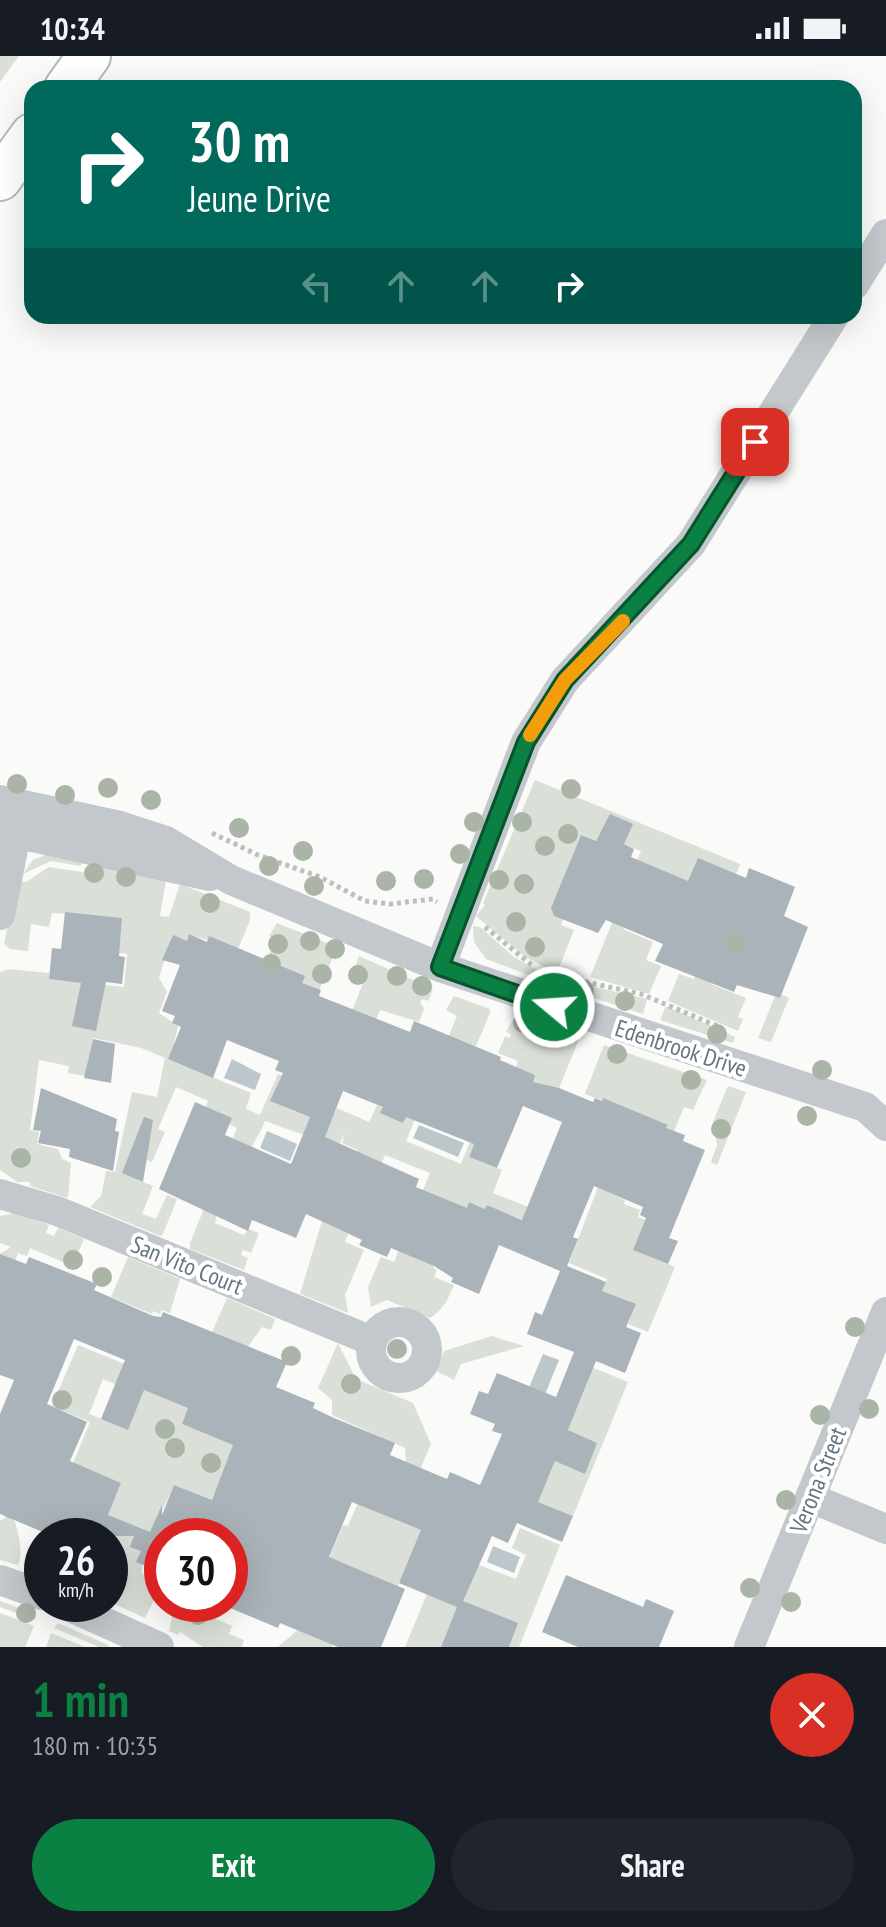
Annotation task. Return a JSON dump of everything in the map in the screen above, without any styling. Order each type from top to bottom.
[{"type":"street","points":[[72,80],[89,56]]},
{"type":"street","points":[[0,179],[24,146]]},
{"type":"street","points":[[862,272],[886,234]]},
{"type":"street","points":[[440,967],[526,742],[565,680],[691,544],[829,324]]},
{"type":"street","points":[[0,915],[5,817]]},
{"type":"street","name":"Edenbrook Drive","points":[[5,817],[231,880],[440,967],[879,1112]]},
{"type":"street","name":"San Vito Court","points":[[0,1194],[65,1214],[372,1341]]},
{"type":"street","name":"Verona Street","points":[[749,1647],[886,1312]]},
{"type":"street","points":[[811,1498],[886,1529]]},
{"type":"street","points":[[0,1580],[24,1589]]},
{"type":"street","points":[[104,1622],[159,1647]]},
{"type":"path","points":[[477,921],[543,972]]},
{"type":"path","points":[[566,978],[613,986],[657,999],[736,1034]]},
{"type":"shaded area","points":[[0,56],[19,56],[0,82]]},
{"type":"shaded area","points":[[535,780],[740,864],[727,897],[724,950],[711,984],[746,998],[738,1017],[743,1019],[738,1031],[668,1001],[679,974],[694,979],[696,973],[649,866],[623,929],[653,942],[646,960],[661,966],[649,994],[590,977],[641,851],[599,834],[596,841],[581,835],[552,908],[552,912],[563,920],[561,925],[574,930],[557,973],[525,957],[476,916],[485,905],[483,903]]},
{"type":"shaded area","points":[[46,855],[85,861],[80,866],[51,861],[23,874],[33,860]]},
{"type":"shaded area","points":[[95,863],[166,881],[160,916],[169,917],[180,884],[250,912],[250,920],[238,949],[190,935],[187,941],[172,936],[159,978],[167,992],[159,1013],[178,1026],[170,1060],[251,1093],[246,1109],[260,1115],[278,1074],[319,1090],[308,1116],[329,1125],[337,1108],[369,1122],[377,1105],[383,1107],[381,1113],[416,1117],[406,1141],[461,1164],[471,1139],[475,1141],[469,1157],[502,1170],[493,1193],[531,1208],[526,1221],[487,1205],[485,1209],[470,1202],[433,1268],[437,1270],[434,1277],[454,1285],[435,1315],[430,1318],[387,1300],[371,1307],[368,1287],[381,1257],[394,1262],[430,1173],[385,1155],[373,1184],[352,1164],[357,1150],[342,1143],[345,1132],[338,1147],[265,1121],[223,1196],[215,1223],[244,1235],[248,1229],[259,1233],[251,1253],[243,1250],[241,1255],[248,1258],[244,1270],[190,1249],[237,1128],[229,1124],[231,1118],[206,1107],[208,1101],[176,1087],[158,1129],[165,1132],[152,1162],[144,1159],[136,1179],[153,1186],[142,1214],[156,1219],[167,1195],[177,1199],[163,1234],[160,1236],[90,1207],[101,1196],[106,1171],[115,1172],[132,1092],[157,1097],[165,1058],[141,1048],[93,1038],[85,1076],[68,1073],[69,1066],[39,1060],[30,1130],[39,1132],[37,1144],[58,1149],[62,1159],[71,1163],[68,1198],[30,1186],[30,1182],[17,1182],[0,1170],[0,972],[9,969],[49,973],[49,979],[124,987],[127,954],[119,953],[122,918],[52,913],[49,927],[31,924],[28,951],[10,949],[4,944],[17,881],[26,882],[49,867],[88,873]],"holes":[[[278,1084],[303,1094],[296,1112],[271,1101]]]},
{"type":"shaded area","points":[[277,923],[337,947],[319,990],[307,985],[305,990],[264,967],[275,939],[269,936]]},
{"type":"shaded area","points":[[473,926],[480,927],[514,957],[554,979],[550,983],[486,959],[474,942]]},
{"type":"shaded area","points":[[359,956],[433,989],[428,1001],[422,999],[420,1002],[424,1009],[419,1022],[380,1010],[349,1086],[349,1018],[366,976],[354,970]]},
{"type":"shaded area","points":[[573,982],[647,999],[643,1014],[573,991]]},
{"type":"shaded area","points":[[781,994],[789,998],[771,1042],[758,1038],[775,996]]},
{"type":"shaded area","points":[[454,996],[490,1009],[490,1013],[476,1046],[471,1045],[430,1081],[457,1016],[446,1010]]},
{"type":"shaded area","points":[[666,1006],[735,1037],[733,1043],[660,1020]]},
{"type":"shaded area","points":[[514,1017],[580,1037],[559,1088],[531,1086],[516,1067],[518,1061],[498,1053],[505,1036],[509,1038],[511,1034],[506,1032]]},
{"type":"shaded area","points":[[604,1045],[707,1080],[693,1110],[684,1107],[674,1131],[664,1133],[668,1125],[585,1094]]},
{"type":"shaded area","points":[[232,1059],[261,1074],[255,1090],[224,1078]]},
{"type":"shaded area","points":[[728,1086],[746,1092],[717,1165],[711,1162],[717,1145],[713,1122]]},
{"type":"shaded area","points":[[419,1125],[464,1143],[458,1157],[413,1138]]},
{"type":"shaded area","points":[[267,1131],[297,1144],[290,1161],[260,1148]]},
{"type":"shaded area","points":[[598,1187],[625,1200],[624,1204],[640,1210],[638,1217],[645,1220],[634,1250],[675,1267],[648,1332],[628,1324],[635,1304],[602,1291],[607,1279],[569,1263]]},
{"type":"shaded area","points":[[14,1213],[49,1225],[46,1233],[54,1236],[58,1228],[84,1239],[77,1255],[68,1251],[63,1262],[30,1248],[27,1256],[18,1253],[0,1299],[0,1254],[11,1247],[0,1243],[0,1216]]},
{"type":"shaded area","points":[[322,1221],[348,1234],[345,1242],[364,1250],[345,1295],[348,1313],[300,1294]]},
{"type":"shaded area","points":[[128,1257],[180,1279],[170,1313],[162,1310],[160,1314],[153,1311],[152,1314],[111,1297]]},
{"type":"shaded area","points":[[227,1298],[275,1319],[271,1330],[262,1327],[247,1348],[209,1339]]},
{"type":"shaded area","points":[[492,1336],[524,1346],[461,1364],[454,1380],[436,1371],[444,1351]]},
{"type":"shaded area","points":[[338,1343],[356,1379],[413,1403],[431,1444],[418,1474],[389,1517],[445,1540],[442,1551],[516,1579],[526,1555],[512,1548],[520,1528],[560,1545],[519,1647],[405,1647],[439,1565],[412,1553],[398,1586],[343,1563],[332,1647],[278,1647],[299,1629],[343,1525],[348,1526],[359,1500],[385,1511],[406,1461],[405,1448],[332,1415],[332,1400],[318,1388]]},
{"type":"shaded area","points":[[78,1345],[147,1373],[201,1378],[182,1424],[234,1445],[212,1500],[174,1485],[159,1518],[144,1518],[144,1618],[128,1610],[128,1518],[106,1518],[121,1483],[73,1463],[90,1422],[52,1406]],"holes":[[[103,1379],[142,1395],[127,1429],[89,1414]]]},
{"type":"shaded area","points":[[543,1354],[559,1360],[544,1397],[528,1390]]},
{"type":"shaded area","points":[[579,1362],[628,1382],[573,1516],[516,1493],[546,1483],[589,1379]]},
{"type":"shaded area","points":[[9,1508],[20,1545],[18,1565],[0,1560],[0,1520],[4,1519]]},
{"type":"shaded area","points":[[493,1546],[520,1557],[514,1573],[487,1562]]},
{"type":"shaded area","points":[[0,1601],[24,1610],[24,1616],[0,1607]]},
{"type":"shaded area","points":[[0,1613],[34,1626],[25,1647],[0,1647]]},
{"type":"shaded area","points":[[171,1622],[223,1622],[232,1626],[229,1634],[244,1640],[242,1647],[203,1647],[180,1632],[178,1635],[169,1631]]},
{"type":"shaded area","points":[[58,1623],[109,1647],[99,1647],[54,1628]]},
{"type":"shaded area","points":[[51,1633],[85,1647],[46,1647]]},
{"type":"building","points":[[610,814],[633,824],[624,844],[634,849],[631,857],[688,881],[698,858],[746,878],[749,868],[795,887],[784,916],[808,927],[780,998],[737,985],[734,992],[655,961],[663,944],[606,920],[598,933],[554,916],[551,908],[581,835],[596,841]]},
{"type":"building","points":[[65,912],[122,918],[119,956],[125,957],[122,984],[106,982],[96,1031],[72,1026],[81,983],[49,979],[52,948],[61,949]]},
{"type":"building","points":[[189,934],[207,942],[209,936],[305,976],[302,983],[321,990],[319,996],[410,1032],[414,1021],[501,1057],[500,1060],[535,1075],[533,1082],[559,1088],[593,1102],[595,1098],[602,1101],[603,1098],[668,1125],[666,1128],[685,1135],[683,1141],[705,1150],[669,1238],[678,1241],[668,1264],[633,1250],[646,1218],[640,1215],[643,1207],[594,1186],[573,1237],[578,1239],[567,1266],[606,1282],[602,1291],[636,1304],[626,1327],[641,1333],[625,1373],[596,1361],[568,1430],[597,1443],[585,1474],[555,1461],[538,1502],[573,1516],[562,1542],[517,1523],[508,1543],[492,1536],[463,1601],[518,1623],[509,1647],[441,1647],[457,1607],[399,1583],[421,1530],[352,1502],[329,1557],[405,1589],[381,1647],[338,1647],[280,1623],[278,1628],[248,1616],[248,1518],[156,1518],[162,1505],[162,1515],[174,1485],[212,1500],[233,1445],[182,1424],[188,1408],[144,1390],[128,1430],[101,1419],[125,1360],[74,1339],[47,1404],[87,1422],[70,1461],[121,1483],[108,1515],[115,1518],[24,1518],[24,1524],[0,1514],[0,1414],[14,1380],[0,1375],[0,1254],[26,1264],[29,1257],[97,1284],[94,1290],[153,1316],[161,1317],[163,1312],[287,1362],[276,1387],[315,1403],[313,1408],[334,1418],[395,1443],[390,1455],[447,1479],[450,1472],[480,1485],[502,1434],[492,1431],[495,1424],[470,1414],[479,1391],[488,1394],[497,1373],[556,1397],[574,1352],[527,1334],[535,1312],[542,1315],[560,1271],[499,1245],[479,1294],[451,1282],[453,1278],[434,1266],[391,1248],[387,1257],[359,1245],[362,1240],[306,1214],[296,1238],[252,1220],[248,1231],[159,1189],[195,1102],[232,1118],[225,1135],[291,1164],[310,1117],[270,1101],[283,1073],[275,1070],[279,1061],[227,1040],[213,1078],[168,1059],[181,1027],[172,1023],[175,1016],[162,1011],[180,965],[162,960],[173,935],[187,941]],"holes":[[[343,1091],[383,1107],[380,1113],[403,1123],[406,1117],[474,1144],[469,1157],[497,1168],[523,1106],[562,1122],[522,1220],[487,1205],[485,1209],[469,1202],[467,1208],[416,1187],[419,1179],[325,1137]]]},
{"type":"building","points":[[93,1039],[115,1044],[111,1083],[84,1078]]},
{"type":"building","points":[[41,1088],[117,1119],[115,1131],[119,1132],[113,1171],[69,1157],[70,1149],[38,1143],[41,1131],[33,1130]]},
{"type":"building","points":[[144,1117],[153,1120],[143,1182],[122,1173]]},
{"type":"building","points":[[128,1523],[144,1530],[144,1565],[136,1562],[141,1551],[130,1547],[134,1536],[128,1536]]},
{"type":"building","points":[[566,1575],[643,1607],[646,1599],[674,1611],[659,1647],[578,1647],[542,1632]]},
{"type":"slow traffic","points":[[530,735],[565,680],[623,621]]},
{"type":"route","points":[[554,1007],[440,967],[526,742],[565,680],[620,625],[691,544],[755,442]]}]
